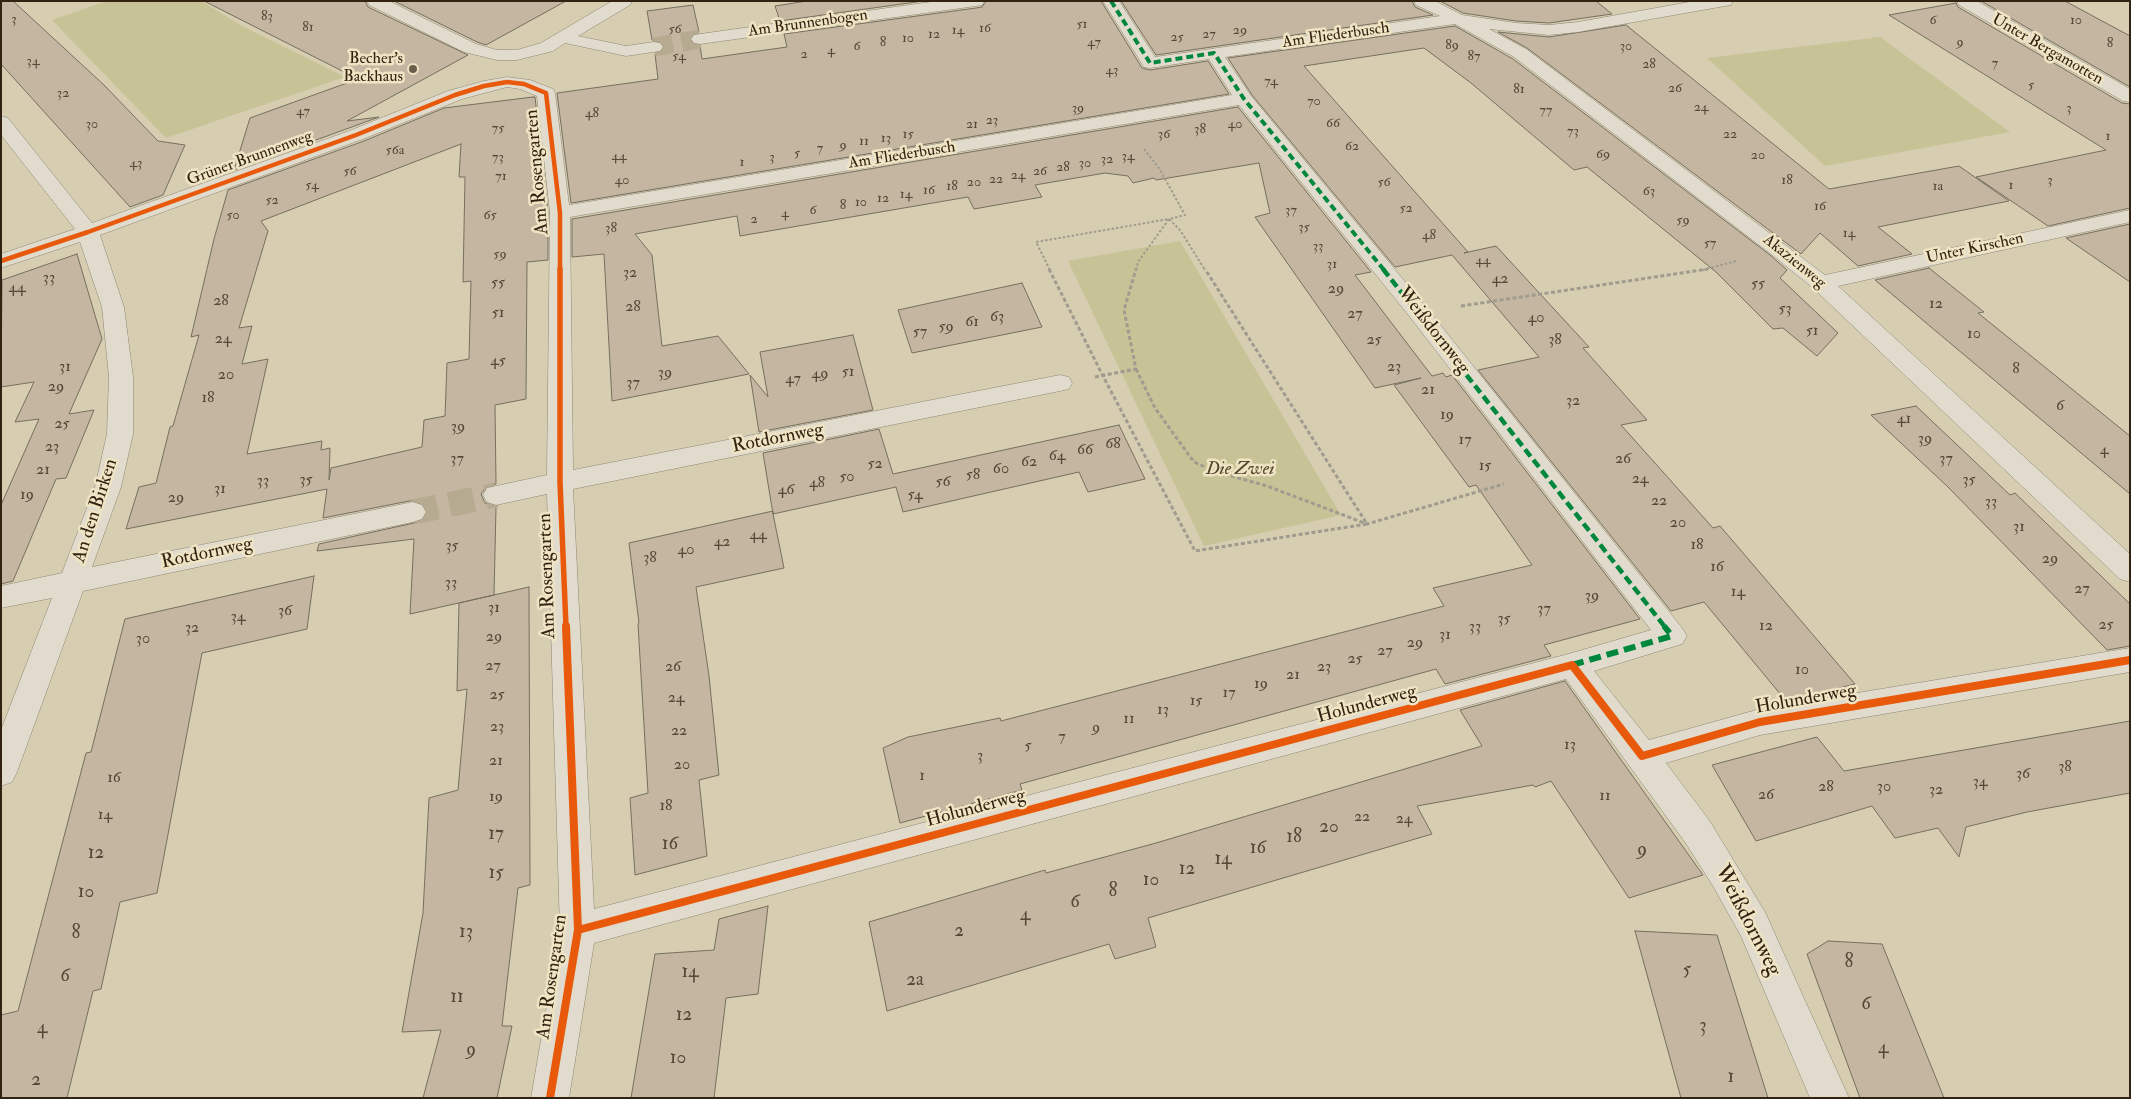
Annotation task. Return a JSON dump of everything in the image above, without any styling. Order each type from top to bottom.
[{"type":"street","points":[[375,1],[470,48],[497,55],[517,55],[548,47],[624,1]]},
{"type":"street","name":"Am Brunnenbogen","points":[[700,39],[976,1]]},
{"type":"street","points":[[1111,1],[1150,63],[1214,54]]},
{"type":"street","name":"Akazienweg","points":[[1422,1],[1458,18],[1520,53],[1779,249],[1820,283],[2130,571]]},
{"type":"street","points":[[1458,18],[1516,28],[1549,30],[1578,27],[1725,1]]},
{"type":"street","name":"Unter Bergamotten","points":[[1965,1],[2130,98]]},
{"type":"street","name":"Am Fliederbusch","points":[[1214,54],[1458,18]]},
{"type":"street","points":[[564,38],[626,51],[654,47]]},
{"type":"street","name":"Weißdornweg","points":[[1214,54],[1244,100],[1418,312],[1672,636],[1572,665]]},
{"type":"street","name":"Am Rosengarten","points":[[507,82],[524,84],[546,93],[560,213],[560,482],[578,930],[550,1098]]},
{"type":"street","name":"Grüner Brunnenweg","points":[[1,261],[88,232],[356,135],[455,95],[484,86],[507,82]]},
{"type":"street","name":"Am Fliederbusch","points":[[560,213],[1244,100]]},
{"type":"street","name":"An den Birken","points":[[1,122],[88,232],[114,307],[121,377],[120,434],[108,487],[1,772]]},
{"type":"street","name":"Unter Kirschen","points":[[1820,283],[2130,216]]},
{"type":"street","name":"Rotdornweg","points":[[496,495],[1060,383]]},
{"type":"street","name":"Rotdornweg","points":[[1,597],[413,512]]},
{"type":"street","name":"Holunderweg","points":[[1642,756],[1760,722],[2130,660]]},
{"type":"street","points":[[1572,665],[1642,756]]},
{"type":"street","name":"Holunderweg","points":[[578,930],[1572,665]]},
{"type":"street","name":"Weißdornweg","points":[[1642,756],[1706,846],[1753,924],[1830,1098]]},
{"type":"path","points":[[1122,120],[1159,168],[1185,215],[1036,242],[1102,376],[1195,551],[1367,524],[1544,473]]},
{"type":"path","points":[[1168,219],[1138,262],[1124,310],[1136,369],[1155,408],[1194,462],[1217,472],[1267,486],[1367,524]]},
{"type":"path","points":[[1168,219],[1180,230],[1367,524]]},
{"type":"path","points":[[1418,312],[1696,272],[1779,249]]},
{"type":"path","points":[[1060,383],[1136,369]]},
{"type":"green space","points":[[107,1],[201,1],[242,26],[345,77],[166,138],[52,20]]},
{"type":"green space","points":[[1880,37],[2010,132],[1825,166],[1707,58]]},
{"type":"green space","name":"Die Zwei","points":[[1180,241],[1341,515],[1204,546],[1068,261]]},
{"type":"building","points":[[1,1],[13,1],[104,85],[158,141],[185,145],[163,195],[130,207],[1,64]]},
{"type":"building","points":[[204,1],[365,1],[368,7],[468,55],[347,121],[379,117],[234,170],[250,118],[358,79]]},
{"type":"building","points":[[394,1],[566,1],[486,45]]},
{"type":"building","points":[[807,1],[923,1],[780,21],[775,6]]},
{"type":"building","points":[[986,1],[1101,1],[1142,68],[1150,70],[1208,61],[1229,94],[571,203],[557,93],[658,79],[655,54],[662,52],[665,47],[660,41],[652,40],[647,11],[693,5],[699,32],[692,34],[689,39],[694,45],[700,46],[702,59],[787,47],[784,34],[976,8],[982,7]]},
{"type":"building","points":[[1121,1],[1412,1],[1415,7],[1433,15],[1156,55]]},
{"type":"building","points":[[1440,1],[1596,1],[1612,14],[1549,23],[1516,21],[1463,13]]},
{"type":"building","points":[[1981,1],[2065,1],[2130,36],[2130,87]]},
{"type":"building","points":[[1956,3],[1958,7],[2122,103],[2130,104],[2130,208],[2048,226],[1976,177],[2106,150],[1889,15]]},
{"type":"building","points":[[1626,25],[1829,189],[1959,166],[2009,201],[1878,227],[1912,254],[1858,266],[1820,233],[1801,254],[1527,48],[1498,32],[1549,37]]},
{"type":"building","points":[[1455,26],[1513,59],[1770,255],[1787,270],[1780,278],[1838,333],[1817,356],[1783,328],[1773,329],[1716,272],[1587,167],[1574,170],[1471,83],[1424,48],[1304,66],[1468,252],[1464,253],[1496,246],[1589,347],[1583,348],[1647,420],[1621,425],[1713,528],[1720,526],[1855,684],[1786,701],[1704,602],[1671,611],[1478,370],[1539,357],[1452,255],[1395,267],[1252,95],[1228,58]]},
{"type":"building","points":[[535,97],[548,213],[548,260],[527,262],[526,399],[495,405],[496,484],[487,486],[481,494],[485,503],[496,507],[494,595],[410,614],[414,539],[317,551],[319,544],[423,521],[428,511],[423,503],[414,500],[323,518],[327,489],[126,529],[139,487],[156,483],[170,427],[173,426],[199,335],[191,337],[214,239],[228,190],[364,141],[444,108]],"holes":[[[461,144],[459,177],[465,177],[463,282],[471,281],[469,359],[447,363],[445,416],[424,420],[422,447],[331,468],[329,480],[330,448],[321,450],[322,441],[247,454],[268,359],[242,364],[252,326],[239,328],[268,231],[261,221]]]},
{"type":"building","points":[[1238,107],[1371,272],[1355,275],[1432,376],[1443,373],[1446,377],[1452,375],[1640,619],[1544,645],[1551,656],[1445,684],[1436,669],[1020,784],[1022,790],[900,823],[883,748],[908,737],[1000,718],[1001,721],[1444,606],[1433,588],[1532,565],[1476,485],[1469,487],[1394,385],[1421,378],[1375,388],[1255,217],[1270,213],[1259,163],[1156,180],[1154,178],[1133,183],[1128,176],[1105,173],[1035,185],[1042,197],[974,209],[968,197],[740,236],[737,216],[635,234],[652,255],[662,346],[718,336],[749,374],[612,401],[604,254],[572,257],[572,219]]},
{"type":"building","points":[[2130,224],[2130,282],[2066,238]]},
{"type":"building","points":[[77,254],[102,339],[69,414],[94,410],[66,478],[56,479],[13,581],[1,584],[1,505],[39,419],[15,422],[34,382],[1,387],[2,280]]},
{"type":"building","points":[[1929,268],[1984,312],[1978,313],[2130,436],[2130,494],[1875,280]]},
{"type":"building","points":[[1022,283],[1042,327],[912,353],[898,310]]},
{"type":"building","points":[[853,335],[873,410],[759,432],[750,375],[768,397],[760,352]]},
{"type":"building","points":[[1916,406],[2010,495],[2015,493],[2130,604],[2130,646],[2107,650],[1948,487],[1871,415]]},
{"type":"building","points":[[1119,425],[1145,479],[1088,492],[1079,472],[903,512],[896,487],[773,514],[784,568],[696,587],[709,676],[719,775],[699,780],[707,856],[635,875],[630,798],[648,793],[639,623],[629,543],[773,511],[763,453],[879,429],[893,474]]},
{"type":"building","points":[[314,576],[307,629],[202,653],[157,893],[120,902],[101,989],[93,991],[67,1098],[1,1098],[1,1015],[18,1011],[86,753],[91,752],[125,619]]},
{"type":"building","points":[[529,587],[530,885],[518,888],[502,1026],[512,1026],[497,1098],[423,1098],[441,1030],[402,1032],[423,913],[429,798],[458,790],[467,689],[457,691],[459,603]]},
{"type":"building","points":[[1565,681],[1703,875],[1629,898],[1551,781],[1535,787],[1533,785],[1417,806],[1432,834],[1148,918],[1156,947],[1115,959],[1109,944],[887,1011],[869,922],[1045,870],[1046,873],[1156,843],[1482,746],[1460,710]]},
{"type":"building","points":[[2130,721],[2130,793],[2027,812],[1966,827],[1959,857],[1938,828],[1895,838],[1872,806],[1756,841],[1712,765],[1817,737],[1844,771]]},
{"type":"building","points":[[768,906],[758,994],[726,998],[714,1098],[631,1098],[655,954],[714,950],[719,919]]},
{"type":"building","points":[[1635,931],[1717,935],[1768,1098],[1681,1098]]},
{"type":"building","points":[[1828,941],[1882,944],[1944,1098],[1860,1098],[1807,954]]},
{"type":"tunnel","points":[[654,47],[700,39]]},
{"type":"tunnel","points":[[413,512],[496,495]]},
{"type":"marked path","points":[[1111,1],[1150,63],[1214,53],[1244,99],[1418,312],[1672,636],[1572,665]]},
{"type":"cycle path","points":[[1,261],[88,232],[356,135],[455,95],[484,86],[507,82],[524,84],[546,93],[560,213],[560,482],[578,930],[550,1098]]},
{"type":"cycle path","points":[[578,930],[1572,665],[1642,756],[1760,722],[2130,660]]},
{"type":"place","name":"Becher's Backhaus","points":[[413,69]]}]
